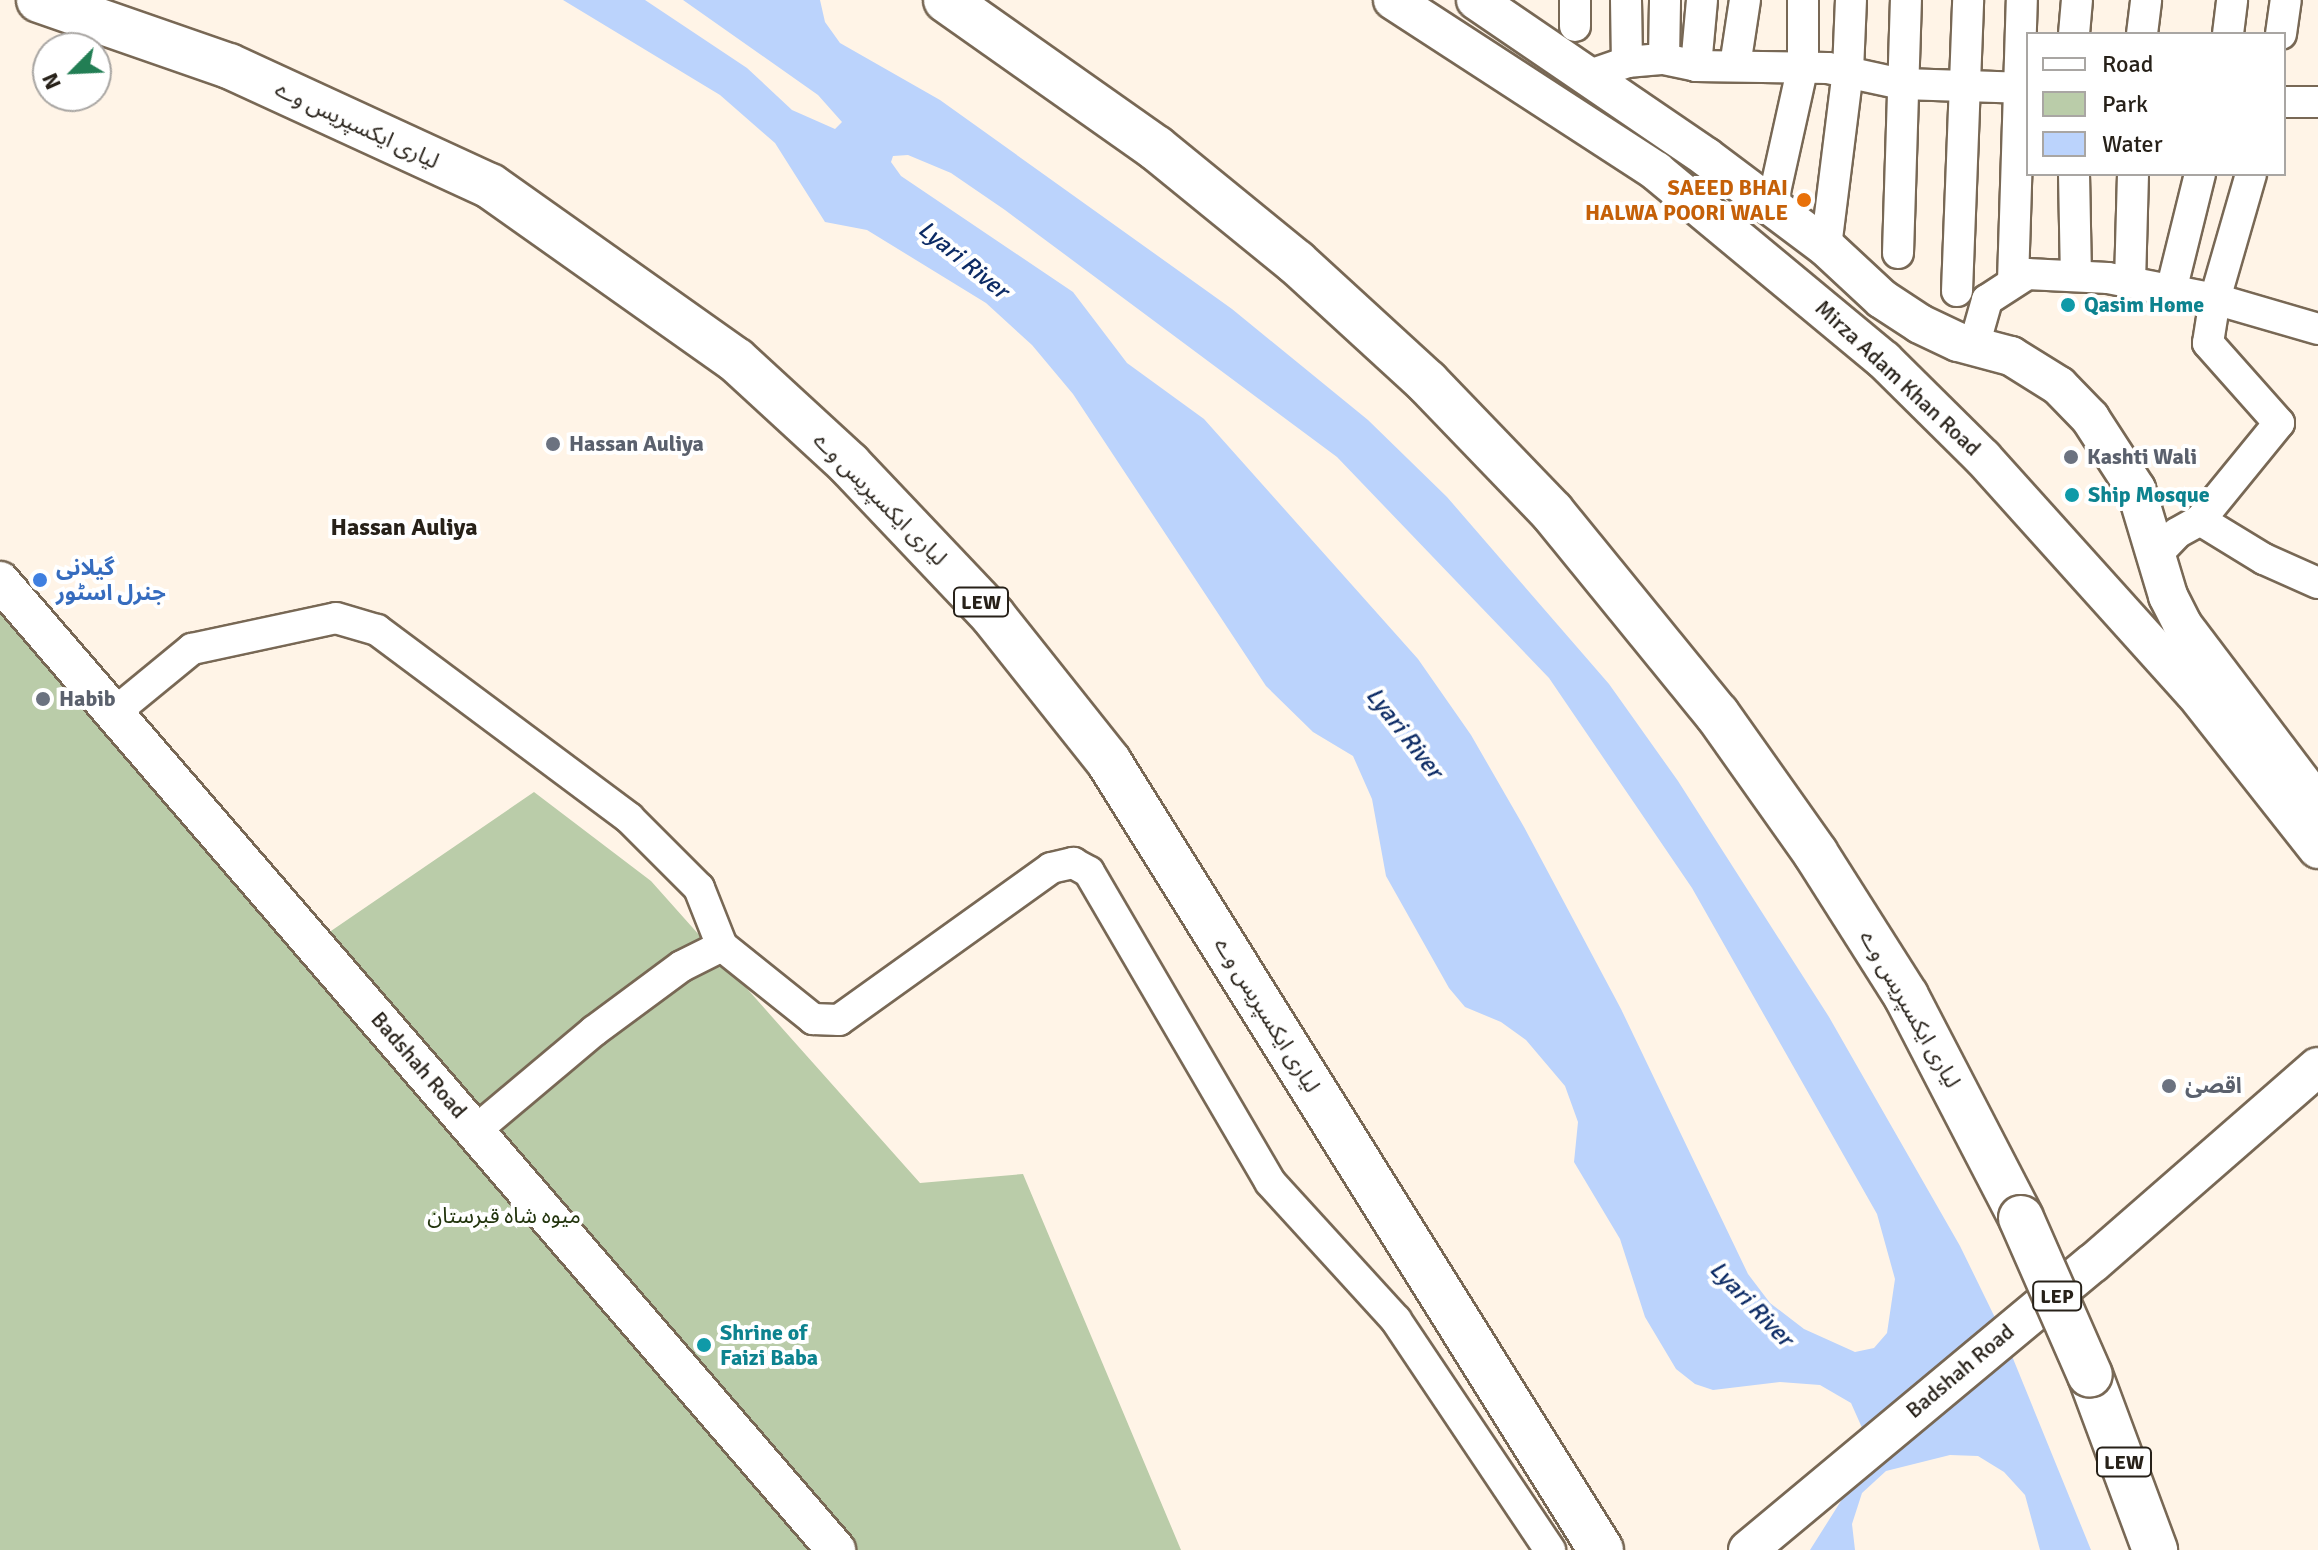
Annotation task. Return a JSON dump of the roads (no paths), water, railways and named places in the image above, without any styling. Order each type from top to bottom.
[{"type":"highway","name":"لیاری ایکسپریس وے","points":[[39,0],[229,66],[490,186],[736,360],[849,464],[993,616],[1109,762],[1601,1550]]},
{"type":"highway","name":"لیاری ایکسپریس وے","points":[[946,0],[1156,148],[1296,262],[1427,382],[1552,512],[1717,714],[1816,854],[1906,996],[2021,1218],[2090,1375],[2155,1550]]},
{"type":"main road","name":"Mirza Adam Khan Road","points":[[1393,0],[1656,171],[1884,360],[1983,458],[2185,680],[2318,849]]},
{"type":"main road","name":"Mirza Adam Khan Road","points":[[1494,5],[1771,210],[1826,247],[1882,299],[1920,324],[1974,346],[2011,356],[2059,386],[2090,418],[2136,489],[2182,624],[2318,804]]},
{"type":"main road","name":"Badshah Road","points":[[0,581],[836,1550]]},
{"type":"main road","name":"Badshah Road","points":[[1748,1550],[2318,1067]]},
{"type":"street","points":[[1626,0],[1627,62]]},
{"type":"street","points":[[1664,59],[1665,0]]},
{"type":"street","points":[[1696,66],[1702,0]]},
{"type":"street","points":[[1735,66],[1745,0]]},
{"type":"street","points":[[1771,210],[1803,66],[1803,0]]},
{"type":"street","points":[[1826,247],[1848,71],[1851,0]]},
{"type":"street","points":[[1898,253],[1906,0]]},
{"type":"street","points":[[1957,291],[1968,0]]},
{"type":"street","points":[[2013,281],[2022,86],[2022,0]]},
{"type":"street","points":[[2074,32],[2077,0]]},
{"type":"street","points":[[2142,32],[2146,0]]},
{"type":"street","points":[[2228,32],[2232,0]]},
{"type":"street","points":[[2281,32],[2286,0]]},
{"type":"street","points":[[1590,75],[1627,62],[1664,59],[1696,66],[1803,66],[1848,71],[1902,84],[1963,82],[2022,86]]},
{"type":"street","points":[[2286,102],[2318,102]]},
{"type":"street","points":[[2074,176],[2076,276]]},
{"type":"street","points":[[2130,282],[2133,176]]},
{"type":"street","points":[[2171,291],[2200,176]]},
{"type":"street","points":[[2157,554],[2177,533],[2200,520],[2279,423],[2208,343],[2215,299],[2250,176]]},
{"type":"street","points":[[1974,346],[1987,300],[2027,274],[2130,282],[2215,299],[2318,329]]},
{"type":"street","points":[[2200,520],[2264,559],[2318,583]]},
{"type":"street","points":[[114,713],[192,649],[336,618],[377,630],[629,818],[699,888],[722,946],[813,1019],[839,1020],[1051,868],[1073,863],[1089,872],[1270,1182],[1396,1320],[1550,1550]]},
{"type":"street","points":[[476,1130],[594,1031],[682,966],[722,946]]},
{"type":"water","name":"Lyari River","points":[[563,0],[645,0],[747,68],[792,110],[835,129],[842,122],[818,95],[683,0],[820,0],[825,22],[840,43],[940,100],[1232,309],[1368,420],[1447,497],[1609,684],[1678,781],[1829,1017],[1960,1246],[2003,1334],[2091,1550],[2040,1550],[2025,1495],[2004,1472],[1978,1456],[1950,1455],[1886,1471],[1862,1493],[1852,1524],[1855,1550],[1810,1550],[1858,1474],[1867,1439],[1851,1403],[1820,1385],[1780,1382],[1713,1390],[1695,1384],[1676,1369],[1645,1317],[1620,1239],[1574,1162],[1578,1122],[1565,1086],[1526,1040],[1501,1022],[1465,1007],[1449,988],[1386,876],[1372,799],[1353,756],[1313,732],[1266,686],[1073,394],[1032,345],[986,303],[867,230],[825,222],[775,143],[720,95]],"holes":[[[908,155],[951,173],[1337,457],[1549,678],[1692,888],[1877,1214],[1895,1279],[1887,1333],[1874,1348],[1855,1352],[1804,1329],[1770,1303],[1748,1274],[1621,1009],[1524,827],[1471,735],[1418,659],[1204,419],[1127,363],[1073,292],[901,176],[891,162],[893,156]]]},
{"type":"place","name":"SAEED BHAI HALWA POORI WALE","points":[[1804,200]]},
{"type":"place","name":"Qasim Home","points":[[2068,305]]},
{"type":"place","name":"Hassan Auliya","points":[[553,444]]},
{"type":"place","name":"Kashti Wali","points":[[2071,457]]},
{"type":"place","name":"Ship Mosque","points":[[2072,495]]},
{"type":"place","name":"گیلانی جنرل اسٹور","points":[[40,580]]},
{"type":"place","name":"Habib","points":[[43,699]]},
{"type":"place","name":"اقصیٰ","points":[[2169,1086]]},
{"type":"place","name":"Shrine of Faizi Baba","points":[[704,1345]]},
{"type":"district","name":"Hassan Auliya","points":[[404,528]]},
{"type":"park label","name":"میوہ شاہ قبرستان","points":[[504,1216]]}]
